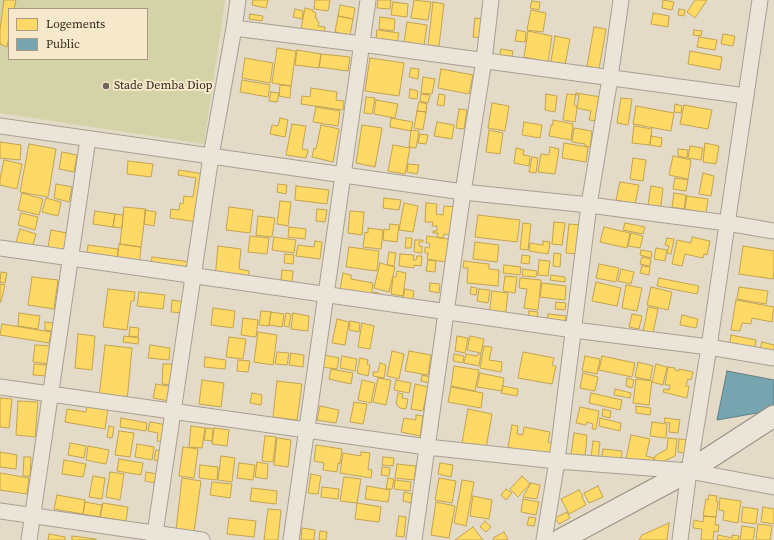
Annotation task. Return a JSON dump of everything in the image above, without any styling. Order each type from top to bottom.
[{"type":"main road","points":[[560,540],[689,471],[774,416]]},
{"type":"street","points":[[155,537],[211,156],[238,0]]},
{"type":"street","points":[[291,540],[368,0]]},
{"type":"street","points":[[414,540],[463,192],[484,60],[491,0]]},
{"type":"street","points":[[544,540],[557,461],[589,205],[621,0]]},
{"type":"street","points":[[680,540],[689,471],[709,347],[760,0]]},
{"type":"street","points":[[234,28],[746,96]]},
{"type":"street","points":[[0,126],[463,192],[589,205],[727,223],[774,231]]},
{"type":"street","points":[[29,540],[88,139]]},
{"type":"street","points":[[0,248],[574,330],[709,347],[774,358]]},
{"type":"street","points":[[0,387],[427,447],[557,461],[689,471],[774,487]]},
{"type":"street","points":[[0,510],[155,537],[202,540]]},
{"type":"green space","name":"Stade Demba Diop","points":[[0,0],[225,0],[204,144],[0,113]]},
{"type":"building: Logements","points":[[4,0],[16,0],[14,8],[8,8],[7,47],[0,44],[0,29]]},
{"type":"building: Logements","points":[[253,0],[268,0],[266,8],[252,5]]},
{"type":"building: Logements","points":[[315,0],[330,0],[328,11],[314,9]]},
{"type":"building: Logements","points":[[378,0],[391,0],[390,9],[377,8]]},
{"type":"building: Logements","points":[[414,0],[431,2],[428,20],[411,18]]},
{"type":"building: Logements","points":[[663,0],[674,2],[672,10],[662,8]]},
{"type":"building: Logements","points":[[695,0],[707,0],[695,18],[687,12]]},
{"type":"building: Logements","points":[[532,1],[540,2],[539,10],[530,8]]},
{"type":"building: Logements","points":[[393,2],[408,4],[407,17],[391,15]]},
{"type":"building: Logements","points":[[433,2],[444,4],[439,46],[428,45]]},
{"type":"building: Logements","points":[[340,5],[355,8],[353,19],[338,16]]},
{"type":"building: Logements","points":[[305,8],[313,10],[313,12],[316,13],[315,18],[317,18],[317,21],[319,22],[318,26],[325,27],[324,33],[301,29]]},
{"type":"building: Logements","points":[[295,9],[303,11],[302,19],[293,17]]},
{"type":"building: Logements","points":[[679,9],[685,10],[684,16],[678,15]]},
{"type":"building: Logements","points":[[531,10],[546,13],[543,32],[527,30]]},
{"type":"building: Logements","points":[[653,13],[669,16],[668,27],[651,24]]},
{"type":"building: Logements","points":[[250,14],[263,16],[262,21],[249,19]]},
{"type":"building: Logements","points":[[338,16],[353,19],[350,35],[335,32]]},
{"type":"building: Logements","points":[[380,17],[395,19],[394,31],[379,29]]},
{"type":"building: Logements","points":[[475,18],[483,19],[481,38],[473,37]]},
{"type":"building: Logements","points":[[407,22],[427,25],[424,46],[404,43]]},
{"type":"building: Logements","points":[[594,27],[606,29],[599,69],[587,66]]},
{"type":"building: Logements","points":[[377,30],[399,33],[397,43],[376,40]]},
{"type":"building: Logements","points":[[517,30],[526,32],[525,42],[515,41]]},
{"type":"building: Logements","points":[[694,30],[702,31],[701,36],[693,35]]},
{"type":"building: Logements","points":[[528,31],[552,36],[548,62],[524,57]]},
{"type":"building: Logements","points":[[723,34],[735,36],[733,46],[721,44]]},
{"type":"building: Logements","points":[[555,36],[570,39],[565,65],[551,62]]},
{"type":"building: Logements","points":[[699,37],[717,40],[715,50],[697,47]]},
{"type":"building: Logements","points":[[277,48],[296,51],[291,86],[272,83]]},
{"type":"building: Logements","points":[[501,49],[513,51],[511,61],[499,58]]},
{"type":"building: Logements","points":[[297,50],[321,54],[319,68],[295,65]]},
{"type":"building: Logements","points":[[690,51],[722,57],[720,70],[688,64]]},
{"type":"building: Logements","points":[[321,54],[350,57],[348,71],[319,67]]},
{"type":"building: Logements","points":[[245,58],[273,63],[270,83],[242,78]]},
{"type":"building: Logements","points":[[370,58],[404,63],[399,96],[365,91]]},
{"type":"building: Logements","points":[[411,68],[419,69],[418,79],[409,77]]},
{"type":"building: Logements","points":[[441,69],[473,75],[469,94],[438,88]]},
{"type":"building: Logements","points":[[423,77],[435,79],[432,94],[421,93]]},
{"type":"building: Logements","points":[[242,80],[270,85],[268,97],[240,92]]},
{"type":"building: Logements","points":[[280,85],[291,86],[290,98],[279,96]]},
{"type":"building: Logements","points":[[311,88],[337,92],[336,100],[344,101],[343,110],[301,104],[302,96],[310,97]]},
{"type":"building: Logements","points":[[410,89],[418,91],[417,99],[409,98]]},
{"type":"building: Logements","points":[[271,92],[279,93],[277,102],[269,101]]},
{"type":"building: Logements","points":[[576,93],[601,97],[598,121],[589,120],[591,111],[577,108],[577,106],[574,105]]},
{"type":"building: Logements","points":[[421,94],[430,95],[428,103],[420,101]]},
{"type":"building: Logements","points":[[439,94],[445,95],[444,106],[437,105]]},
{"type":"building: Logements","points":[[546,94],[557,96],[555,112],[545,110]]},
{"type":"building: Logements","points":[[567,94],[579,95],[575,122],[563,120]]},
{"type":"building: Logements","points":[[366,97],[375,98],[372,114],[364,113]]},
{"type":"building: Logements","points":[[621,98],[632,99],[628,125],[617,123]]},
{"type":"building: Logements","points":[[376,100],[398,104],[395,118],[374,114]]},
{"type":"building: Logements","points":[[419,102],[427,104],[426,112],[417,111]]},
{"type":"building: Logements","points":[[492,103],[509,106],[505,131],[488,128]]},
{"type":"building: Logements","points":[[675,104],[682,106],[681,113],[674,112]]},
{"type":"building: Logements","points":[[684,105],[712,110],[708,129],[680,124]]},
{"type":"building: Logements","points":[[636,106],[674,113],[671,131],[633,124]]},
{"type":"building: Logements","points":[[316,107],[340,111],[338,126],[313,122]]},
{"type":"building: Logements","points":[[459,109],[467,110],[464,129],[456,128]]},
{"type":"building: Logements","points":[[417,111],[426,112],[423,130],[414,128]]},
{"type":"building: Logements","points":[[280,118],[288,120],[285,137],[270,134],[272,125],[278,126]]},
{"type":"building: Logements","points":[[391,118],[413,122],[411,131],[390,127]]},
{"type":"building: Logements","points":[[553,120],[573,124],[571,140],[549,136],[551,125],[553,125]]},
{"type":"building: Logements","points":[[437,122],[454,125],[452,139],[434,136]]},
{"type":"building: Logements","points":[[524,122],[542,125],[540,138],[522,135]]},
{"type":"building: Logements","points":[[292,124],[306,126],[302,149],[308,150],[306,158],[286,155]]},
{"type":"building: Logements","points":[[321,125],[339,129],[333,162],[312,157],[314,148],[316,149]]},
{"type":"building: Logements","points":[[362,125],[382,128],[375,167],[356,163]]},
{"type":"building: Logements","points":[[634,126],[652,129],[650,145],[632,143]]},
{"type":"building: Logements","points":[[574,128],[592,131],[590,147],[585,146],[585,144],[572,142]]},
{"type":"building: Logements","points":[[411,130],[419,131],[416,148],[409,147]]},
{"type":"building: Logements","points":[[489,130],[503,133],[500,154],[486,152]]},
{"type":"building: Logements","points":[[420,134],[428,135],[426,144],[418,143]]},
{"type":"building: Logements","points":[[651,136],[662,138],[661,147],[650,145]]},
{"type":"building: Logements","points":[[0,142],[21,145],[20,160],[0,158]]},
{"type":"building: Logements","points":[[564,143],[588,147],[586,162],[562,158]]},
{"type":"building: Logements","points":[[705,143],[719,146],[716,164],[703,162]]},
{"type":"building: Logements","points":[[29,144],[56,149],[48,197],[20,192]]},
{"type":"building: Logements","points":[[393,145],[410,148],[405,174],[388,171]]},
{"type":"building: Logements","points":[[690,146],[703,148],[701,160],[688,158]]},
{"type":"building: Logements","points":[[550,147],[559,149],[555,174],[538,172],[541,154],[549,155]]},
{"type":"building: Logements","points":[[516,148],[524,150],[523,155],[530,156],[529,166],[514,163]]},
{"type":"building: Logements","points":[[678,149],[688,150],[687,158],[678,156]]},
{"type":"building: Logements","points":[[62,152],[77,155],[74,172],[59,169]]},
{"type":"building: Logements","points":[[673,156],[691,160],[688,179],[669,175]]},
{"type":"building: Logements","points":[[532,157],[538,158],[536,173],[529,172]]},
{"type":"building: Logements","points":[[633,158],[646,160],[643,181],[630,179]]},
{"type":"building: Logements","points":[[4,160],[22,164],[17,189],[0,185]]},
{"type":"building: Logements","points":[[128,161],[153,164],[151,177],[127,174]]},
{"type":"building: Logements","points":[[408,164],[419,165],[417,174],[407,172]]},
{"type":"building: Logements","points":[[179,170],[204,174],[197,222],[170,218],[171,209],[179,210],[180,203],[183,204],[184,196],[193,197],[196,178],[178,175]]},
{"type":"building: Logements","points":[[703,173],[714,176],[711,196],[699,194]]},
{"type":"building: Logements","points":[[675,178],[688,180],[686,191],[673,189]]},
{"type":"building: Logements","points":[[620,182],[639,185],[635,204],[616,200]]},
{"type":"building: Logements","points":[[56,184],[72,187],[69,202],[54,198]]},
{"type":"building: Logements","points":[[278,184],[287,185],[286,194],[277,192]]},
{"type":"building: Logements","points":[[296,186],[329,190],[327,204],[295,200]]},
{"type":"building: Logements","points":[[651,186],[663,188],[660,213],[647,211]]},
{"type":"building: Logements","points":[[22,193],[43,199],[39,215],[18,210]]},
{"type":"building: Logements","points":[[674,193],[686,195],[684,209],[672,207]]},
{"type":"building: Logements","points":[[687,196],[708,199],[706,213],[685,209]]},
{"type":"building: Logements","points":[[46,198],[61,202],[58,216],[42,212]]},
{"type":"building: Logements","points":[[384,198],[401,200],[399,210],[383,208]]},
{"type":"building: Logements","points":[[280,201],[291,202],[288,226],[277,224]]},
{"type":"building: Logements","points":[[404,203],[418,206],[413,232],[399,230]]},
{"type":"building: Logements","points":[[426,203],[437,204],[436,214],[443,215],[444,206],[458,207],[456,235],[444,234],[443,238],[437,237],[438,233],[433,233],[433,231],[437,231],[437,226],[432,226],[433,222],[425,222]]},
{"type":"building: Logements","points":[[124,207],[146,209],[141,247],[120,244]]},
{"type":"building: Logements","points":[[229,207],[253,210],[250,233],[226,230]]},
{"type":"building: Logements","points":[[317,209],[327,210],[325,222],[316,221]]},
{"type":"building: Logements","points":[[145,210],[156,212],[154,226],[144,224]]},
{"type":"building: Logements","points":[[95,211],[115,214],[113,227],[93,224]]},
{"type":"building: Logements","points":[[350,211],[364,212],[362,235],[348,233]]},
{"type":"building: Logements","points":[[21,213],[38,217],[35,230],[18,225]]},
{"type":"building: Logements","points":[[115,214],[123,215],[122,228],[113,227]]},
{"type":"building: Logements","points":[[478,215],[520,220],[517,242],[475,237]]},
{"type":"building: Logements","points":[[258,216],[275,218],[272,237],[256,235]]},
{"type":"building: Logements","points":[[554,222],[565,223],[562,245],[552,244]]},
{"type":"building: Logements","points":[[523,223],[531,224],[528,250],[520,249]]},
{"type":"building: Logements","points":[[625,223],[645,227],[643,234],[623,230]]},
{"type":"building: Logements","points":[[390,224],[399,225],[397,242],[383,240],[384,229],[389,230]]},
{"type":"building: Logements","points":[[569,224],[582,225],[578,254],[566,253]]},
{"type":"building: Logements","points":[[289,227],[306,229],[305,239],[288,237]]},
{"type":"building: Logements","points":[[604,227],[630,233],[627,248],[600,242]]},
{"type":"building: Logements","points":[[368,228],[383,230],[381,249],[363,247],[365,232],[368,233]]},
{"type":"building: Logements","points":[[20,229],[36,234],[31,251],[15,246]]},
{"type":"building: Logements","points":[[51,230],[67,233],[63,256],[47,253]]},
{"type":"building: Logements","points":[[631,233],[643,236],[640,248],[628,246]]},
{"type":"building: Logements","points":[[250,236],[269,238],[267,254],[248,252]]},
{"type":"building: Logements","points":[[427,236],[455,240],[452,263],[427,259],[428,253],[425,253],[425,247],[429,248],[430,243],[426,243]]},
{"type":"building: Logements","points":[[274,237],[296,240],[294,253],[272,250]]},
{"type":"building: Logements","points":[[692,237],[710,241],[707,255],[704,254],[703,258],[685,254],[682,266],[672,264],[677,240],[691,243]]},
{"type":"building: Logements","points":[[406,238],[412,238],[411,248],[405,248]]},
{"type":"building: Logements","points":[[667,238],[674,239],[671,254],[667,253],[669,246],[665,245]]},
{"type":"building: Logements","points":[[415,240],[423,240],[423,242],[419,242],[419,246],[422,246],[422,253],[414,252]]},
{"type":"building: Logements","points":[[315,241],[322,242],[320,259],[296,256],[298,245],[314,247]]},
{"type":"building: Logements","points":[[543,241],[550,242],[548,254],[529,251],[530,243],[543,245]]},
{"type":"building: Logements","points":[[475,242],[499,245],[497,262],[473,259]]},
{"type":"building: Logements","points":[[119,244],[141,247],[139,266],[117,263]]},
{"type":"building: Logements","points":[[88,245],[118,249],[117,263],[87,259]]},
{"type":"building: Logements","points":[[218,246],[241,249],[239,269],[249,271],[248,282],[215,278]]},
{"type":"building: Logements","points":[[743,246],[774,251],[773,279],[739,274]]},
{"type":"building: Logements","points":[[349,247],[379,251],[377,271],[346,267]]},
{"type":"building: Logements","points":[[656,248],[667,250],[665,261],[654,259]]},
{"type":"building: Logements","points":[[641,250],[652,252],[651,258],[640,255]]},
{"type":"building: Logements","points":[[389,252],[396,253],[394,266],[387,265]]},
{"type":"building: Logements","points":[[554,253],[561,254],[560,267],[553,266]]},
{"type":"building: Logements","points":[[285,254],[294,255],[293,264],[284,263]]},
{"type":"building: Logements","points":[[400,254],[414,255],[413,260],[416,260],[417,256],[422,256],[421,266],[414,265],[414,268],[399,266]]},
{"type":"building: Logements","points":[[522,255],[530,256],[529,264],[521,263]]},
{"type":"building: Logements","points":[[152,257],[191,262],[190,271],[151,266]]},
{"type":"building: Logements","points":[[642,257],[651,259],[650,266],[640,264]]},
{"type":"building: Logements","points":[[428,260],[436,261],[435,272],[426,271]]},
{"type":"building: Logements","points":[[539,260],[550,261],[548,276],[538,275]]},
{"type":"building: Logements","points":[[464,261],[489,264],[489,269],[499,270],[498,286],[467,283],[468,268],[463,268]]},
{"type":"building: Logements","points":[[380,263],[395,267],[389,292],[374,288]]},
{"type":"building: Logements","points":[[599,264],[619,268],[616,282],[596,278]]},
{"type":"building: Logements","points":[[504,265],[521,267],[520,275],[503,273]]},
{"type":"building: Logements","points":[[642,266],[650,267],[649,275],[640,273]]},
{"type":"building: Logements","points":[[523,269],[537,271],[536,277],[522,276]]},
{"type":"building: Logements","points":[[621,269],[634,272],[631,284],[618,281]]},
{"type":"building: Logements","points":[[282,270],[293,271],[292,282],[281,280]]},
{"type":"building: Logements","points":[[397,271],[406,273],[403,296],[391,294],[393,277],[396,277]]},
{"type":"building: Logements","points":[[1,272],[7,273],[5,283],[0,282]]},
{"type":"building: Logements","points":[[343,273],[351,275],[351,279],[373,283],[372,292],[379,293],[378,301],[339,295]]},
{"type":"building: Logements","points":[[551,275],[565,277],[565,282],[550,280]]},
{"type":"building: Logements","points":[[505,276],[517,277],[515,293],[503,291]]},
{"type":"building: Logements","points":[[32,277],[58,280],[54,309],[28,305]]},
{"type":"building: Logements","points":[[520,278],[541,280],[538,310],[524,308],[527,289],[519,288]]},
{"type":"building: Logements","points":[[659,278],[699,286],[697,294],[657,286]]},
{"type":"building: Logements","points":[[596,282],[621,288],[617,306],[592,301]]},
{"type":"building: Logements","points":[[430,283],[440,284],[439,293],[429,291]]},
{"type":"building: Logements","points":[[542,283],[566,286],[565,300],[540,297]]},
{"type":"building: Logements","points":[[0,284],[5,285],[1,302],[0,302]]},
{"type":"building: Logements","points":[[626,285],[642,288],[637,311],[622,308]]},
{"type":"building: Logements","points":[[471,287],[477,288],[476,295],[470,294]]},
{"type":"building: Logements","points":[[651,287],[672,292],[668,310],[647,305]]},
{"type":"building: Logements","points":[[739,287],[768,291],[766,304],[737,299]]},
{"type":"building: Logements","points":[[108,289],[135,292],[134,301],[131,301],[127,330],[103,327]]},
{"type":"building: Logements","points":[[405,289],[414,291],[412,305],[401,299],[403,298]]},
{"type":"building: Logements","points":[[479,289],[490,290],[488,303],[477,301]]},
{"type":"building: Logements","points":[[492,291],[508,293],[505,318],[489,316]]},
{"type":"building: Logements","points":[[139,292],[165,295],[163,309],[137,306]]},
{"type":"building: Logements","points":[[172,300],[185,302],[183,313],[171,312]]},
{"type":"building: Logements","points":[[736,300],[774,307],[772,322],[752,318],[751,324],[742,323],[740,331],[731,330]]},
{"type":"building: Logements","points":[[556,302],[566,303],[565,310],[555,309]]},
{"type":"building: Logements","points":[[648,307],[658,309],[652,338],[642,336]]},
{"type":"building: Logements","points":[[213,308],[235,311],[233,328],[211,325]]},
{"type":"building: Logements","points":[[261,311],[271,312],[269,326],[259,325]]},
{"type":"building: Logements","points":[[529,311],[538,312],[536,322],[528,321]]},
{"type":"building: Logements","points":[[271,312],[284,314],[282,327],[269,325]]},
{"type":"building: Logements","points":[[19,313],[40,316],[38,329],[18,326]]},
{"type":"building: Logements","points":[[286,313],[291,314],[289,327],[284,326]]},
{"type":"building: Logements","points":[[293,313],[309,316],[308,331],[291,329]]},
{"type":"building: Logements","points":[[548,314],[566,316],[564,326],[547,324]]},
{"type":"building: Logements","points":[[632,314],[642,316],[639,329],[629,327]]},
{"type":"building: Logements","points":[[682,315],[698,319],[696,328],[680,325]]},
{"type":"building: Logements","points":[[243,318],[258,320],[256,337],[241,335]]},
{"type":"building: Logements","points":[[337,319],[349,322],[345,345],[332,343]]},
{"type":"building: Logements","points":[[350,321],[360,323],[359,332],[349,330]]},
{"type":"building: Logements","points":[[45,322],[54,323],[53,331],[45,330]]},
{"type":"building: Logements","points":[[362,323],[374,326],[370,349],[358,347]]},
{"type":"building: Logements","points":[[2,324],[51,332],[49,343],[0,335]]},
{"type":"building: Logements","points":[[130,327],[139,328],[138,337],[129,336]]},
{"type":"building: Logements","points":[[258,332],[277,335],[273,365],[254,362]]},
{"type":"building: Logements","points":[[78,334],[95,336],[92,370],[75,368]]},
{"type":"building: Logements","points":[[731,335],[756,340],[754,353],[729,349]]},
{"type":"building: Logements","points":[[124,336],[139,338],[138,344],[123,342]]},
{"type":"building: Logements","points":[[457,336],[468,338],[465,353],[455,351]]},
{"type":"building: Logements","points":[[470,336],[484,339],[481,353],[467,350]]},
{"type":"building: Logements","points":[[229,337],[246,339],[243,359],[226,357]]},
{"type":"building: Logements","points":[[762,342],[774,345],[774,356],[759,353]]},
{"type":"building: Logements","points":[[35,345],[52,346],[51,364],[33,362]]},
{"type":"building: Logements","points":[[105,345],[132,348],[127,401],[99,398]]},
{"type":"building: Logements","points":[[150,345],[170,348],[169,360],[148,358]]},
{"type":"building: Logements","points":[[484,346],[492,347],[489,360],[502,362],[501,372],[480,368]]},
{"type":"building: Logements","points":[[392,351],[404,354],[399,379],[387,376]]},
{"type":"building: Logements","points":[[409,351],[431,355],[428,375],[405,371]]},
{"type":"building: Logements","points":[[277,352],[289,353],[287,365],[275,364]]},
{"type":"building: Logements","points":[[523,352],[554,358],[552,365],[556,366],[552,384],[518,378]]},
{"type":"building: Logements","points":[[291,353],[304,355],[303,367],[289,365]]},
{"type":"building: Logements","points":[[454,354],[464,356],[463,363],[453,361]]},
{"type":"building: Logements","points":[[466,354],[477,356],[478,354],[481,354],[479,366],[464,363]]},
{"type":"building: Logements","points":[[324,355],[339,358],[337,369],[322,367]]},
{"type":"building: Logements","points":[[342,356],[357,359],[355,371],[340,368]]},
{"type":"building: Logements","points":[[585,356],[600,359],[597,374],[582,371]]},
{"type":"building: Logements","points":[[602,356],[635,363],[632,377],[599,370]]},
{"type":"building: Logements","points":[[205,357],[226,360],[225,369],[204,367]]},
{"type":"building: Logements","points":[[360,358],[368,360],[367,364],[370,365],[368,376],[357,373]]},
{"type":"building: Logements","points":[[238,360],[250,361],[248,372],[237,371]]},
{"type":"building: Logements","points":[[638,362],[653,366],[650,380],[635,377]]},
{"type":"building: Logements","points":[[380,363],[386,365],[384,378],[373,376],[373,372],[378,372]]},
{"type":"building: Logements","points":[[34,364],[47,365],[46,376],[33,375]]},
{"type":"building: Logements","points":[[163,364],[172,364],[171,385],[162,384]]},
{"type":"building: Logements","points":[[656,364],[667,367],[663,385],[652,382]]},
{"type":"building: Logements","points":[[454,366],[479,370],[475,391],[451,386]]},
{"type":"building: Logements","points":[[668,367],[675,368],[675,370],[679,371],[679,369],[693,372],[691,380],[688,379],[686,386],[689,386],[687,398],[663,392],[664,389],[669,390],[670,385],[665,385]]},
{"type":"building: Logements","points":[[331,369],[353,373],[351,384],[329,379]]},
{"type":"building: Logements","points":[[480,373],[504,378],[502,391],[477,387]]},
{"type":"building: Logements","points":[[583,373],[598,377],[595,391],[580,388]]},
{"type":"building: Logements","points":[[422,375],[430,377],[429,383],[421,381]]},
{"type":"building: Logements","points":[[378,378],[391,380],[386,405],[373,402]]},
{"type":"building: Logements","points":[[627,378],[634,380],[632,388],[626,386]]},
{"type":"building: Logements","points":[[636,379],[652,381],[649,405],[633,403]]},
{"type":"building: Logements","points":[[202,380],[224,383],[221,407],[199,404]]},
{"type":"building: Logements","points":[[362,380],[375,383],[371,403],[358,400]]},
{"type":"building: Logements","points":[[396,380],[411,383],[409,393],[394,390]]},
{"type":"building: Logements","points":[[277,381],[302,384],[297,420],[273,417]]},
{"type":"building: Logements","points":[[156,384],[172,387],[169,401],[153,398]]},
{"type":"building: Logements","points":[[415,384],[428,387],[423,411],[411,409]]},
{"type":"building: Logements","points":[[503,386],[518,389],[517,396],[501,393]]},
{"type":"building: Logements","points":[[451,387],[483,393],[481,408],[448,402]]},
{"type":"building: Logements","points":[[615,389],[631,393],[630,398],[614,395]]},
{"type":"building: Logements","points":[[252,393],[262,395],[261,405],[250,403]]},
{"type":"building: Logements","points":[[398,393],[403,394],[402,398],[408,399],[406,409],[400,408],[396,404]]},
{"type":"building: Logements","points":[[591,393],[622,400],[620,410],[589,403]]},
{"type":"building: Logements","points":[[0,398],[12,399],[9,428],[0,427]]},
{"type":"building: Logements","points":[[18,401],[38,402],[35,437],[16,435]]},
{"type":"building: Logements","points":[[354,402],[367,404],[363,424],[350,422]]},
{"type":"building: Logements","points":[[87,405],[108,408],[105,429],[65,422],[67,409],[86,412]]},
{"type":"building: Logements","points":[[320,406],[339,410],[336,423],[317,420]]},
{"type":"building: Logements","points":[[636,406],[651,408],[650,415],[636,413]]},
{"type":"building: Logements","points":[[580,407],[599,411],[596,429],[592,429],[593,424],[587,422],[586,425],[576,423]]},
{"type":"building: Logements","points":[[468,409],[492,414],[486,448],[462,443]]},
{"type":"building: Logements","points":[[603,409],[611,411],[610,418],[602,416]]},
{"type":"building: Logements","points":[[416,415],[423,416],[420,436],[401,432],[404,418],[416,420]]},
{"type":"building: Logements","points":[[121,418],[147,423],[146,431],[120,427]]},
{"type":"building: Logements","points":[[600,418],[621,423],[620,431],[599,426]]},
{"type":"building: Logements","points":[[665,418],[680,420],[678,433],[669,432],[670,423],[664,422]]},
{"type":"building: Logements","points":[[150,422],[167,425],[164,442],[157,441],[158,433],[148,431]]},
{"type":"building: Logements","points":[[652,422],[667,424],[666,438],[650,436]]},
{"type":"building: Logements","points":[[512,425],[518,426],[517,434],[523,435],[524,427],[550,432],[548,442],[552,443],[550,458],[514,452],[515,449],[508,447]]},
{"type":"building: Logements","points":[[109,426],[114,427],[112,438],[107,437]]},
{"type":"building: Logements","points":[[191,426],[205,428],[202,448],[189,447]]},
{"type":"building: Logements","points":[[206,428],[213,429],[212,441],[204,440]]},
{"type":"building: Logements","points":[[214,428],[229,430],[227,446],[212,444]]},
{"type":"building: Logements","points":[[119,431],[134,433],[130,457],[115,455]]},
{"type":"building: Logements","points":[[574,433],[587,435],[585,457],[571,455]]},
{"type":"building: Logements","points":[[631,435],[650,439],[646,456],[654,458],[652,468],[626,459]]},
{"type":"building: Logements","points":[[265,436],[276,437],[273,462],[262,461]]},
{"type":"building: Logements","points":[[277,438],[291,440],[288,467],[274,465]]},
{"type":"building: Logements","points":[[668,438],[677,439],[675,456],[654,466],[655,456],[667,449]]},
{"type":"building: Logements","points":[[679,439],[691,440],[689,454],[678,452]]},
{"type":"building: Logements","points":[[593,441],[600,442],[598,459],[591,458]]},
{"type":"building: Logements","points":[[70,443],[86,446],[84,458],[68,455]]},
{"type":"building: Logements","points":[[137,444],[154,447],[152,460],[135,457]]},
{"type":"building: Logements","points":[[316,445],[342,449],[340,464],[338,463],[337,472],[323,470],[324,463],[314,461]]},
{"type":"building: Logements","points":[[88,446],[109,450],[106,464],[86,460]]},
{"type":"building: Logements","points":[[183,447],[198,449],[194,478],[179,476]]},
{"type":"building: Logements","points":[[603,449],[622,451],[621,464],[601,462]]},
{"type":"building: Logements","points":[[156,450],[163,451],[162,462],[154,460]]},
{"type":"building: Logements","points":[[0,452],[17,455],[16,469],[0,467]]},
{"type":"building: Logements","points":[[361,452],[370,453],[368,469],[372,470],[371,478],[340,473],[343,453],[361,456]]},
{"type":"building: Logements","points":[[221,456],[235,458],[232,482],[218,480]]},
{"type":"building: Logements","points":[[24,457],[31,457],[30,476],[23,476]]},
{"type":"building: Logements","points":[[383,457],[394,458],[393,466],[382,465]]},
{"type":"building: Logements","points":[[119,459],[143,463],[141,475],[117,471]]},
{"type":"building: Logements","points":[[64,460],[86,464],[83,477],[62,474]]},
{"type":"building: Logements","points":[[257,462],[268,464],[267,479],[255,477]]},
{"type":"building: Logements","points":[[239,463],[255,465],[253,480],[237,478]]},
{"type":"building: Logements","points":[[440,463],[453,465],[451,477],[438,474]]},
{"type":"building: Logements","points":[[397,464],[416,466],[414,480],[395,478]]},
{"type":"building: Logements","points":[[200,465],[218,467],[217,480],[199,478]]},
{"type":"building: Logements","points":[[382,467],[390,468],[389,476],[381,475]]},
{"type":"building: Logements","points":[[110,472],[124,474],[120,500],[106,497]]},
{"type":"building: Logements","points":[[146,472],[162,475],[161,484],[145,481]]},
{"type":"building: Logements","points":[[0,473],[29,478],[27,494],[0,490]]},
{"type":"building: Logements","points":[[311,474],[321,476],[318,494],[308,493]]},
{"type":"building: Logements","points":[[93,476],[105,478],[102,499],[89,497]]},
{"type":"building: Logements","points":[[522,476],[530,484],[518,497],[510,489]]},
{"type":"building: Logements","points":[[344,477],[361,479],[357,503],[340,501]]},
{"type":"building: Logements","points":[[182,478],[201,481],[194,532],[176,530]]},
{"type":"building: Logements","points":[[388,478],[394,479],[392,489],[386,489]]},
{"type":"building: Logements","points":[[439,478],[456,481],[452,503],[435,500]]},
{"type":"building: Logements","points":[[395,480],[411,482],[410,491],[394,489]]},
{"type":"building: Logements","points":[[462,480],[474,482],[466,526],[454,523]]},
{"type":"building: Logements","points":[[212,482],[232,484],[230,498],[210,495]]},
{"type":"building: Logements","points":[[531,483],[540,485],[537,499],[523,497]]},
{"type":"building: Logements","points":[[367,486],[390,490],[388,502],[365,499]]},
{"type":"building: Logements","points":[[598,486],[603,497],[589,503],[584,493]]},
{"type":"building: Logements","points":[[322,487],[339,489],[338,499],[321,497]]},
{"type":"building: Logements","points":[[252,488],[277,491],[276,504],[250,501]]},
{"type":"building: Logements","points":[[506,489],[512,493],[506,500],[501,495]]},
{"type":"building: Logements","points":[[579,490],[586,505],[569,514],[561,499]]},
{"type":"building: Logements","points":[[404,492],[412,494],[411,503],[403,501]]},
{"type":"building: Logements","points":[[57,495],[85,500],[83,514],[54,509]]},
{"type":"building: Logements","points":[[709,495],[717,496],[716,501],[718,501],[716,517],[703,516],[706,499],[708,500]]},
{"type":"building: Logements","points":[[473,496],[492,500],[489,519],[470,516]]},
{"type":"building: Logements","points":[[720,498],[741,501],[738,523],[723,520],[724,511],[719,510]]},
{"type":"building: Logements","points":[[523,499],[539,502],[536,515],[521,512]]},
{"type":"building: Logements","points":[[85,502],[102,505],[100,517],[83,514]]},
{"type":"building: Logements","points":[[436,502],[455,506],[449,538],[431,535]]},
{"type":"building: Logements","points":[[103,503],[128,507],[126,521],[100,517]]},
{"type":"building: Logements","points":[[357,503],[381,507],[379,522],[355,519]]},
{"type":"building: Logements","points":[[743,507],[758,509],[756,524],[741,522]]},
{"type":"building: Logements","points":[[763,507],[774,509],[774,524],[761,522]]},
{"type":"building: Logements","points":[[268,509],[281,510],[278,540],[264,540]]},
{"type":"building: Logements","points":[[567,512],[570,518],[559,524],[555,518]]},
{"type":"building: Logements","points":[[399,516],[406,517],[404,537],[396,536]]},
{"type":"building: Logements","points":[[704,516],[716,517],[715,525],[719,525],[718,532],[714,531],[713,540],[701,540],[702,529],[693,528],[694,520],[703,522]]},
{"type":"building: Logements","points":[[529,517],[536,518],[534,526],[527,525]]},
{"type":"building: Logements","points":[[229,518],[256,521],[254,537],[227,534]]},
{"type":"building: Logements","points":[[485,521],[491,527],[486,532],[480,527]]},
{"type":"building: Logements","points":[[669,523],[667,540],[639,540],[642,535]]},
{"type":"building: Logements","points":[[758,524],[772,526],[770,540],[756,540]]},
{"type":"building: Logements","points":[[742,526],[755,528],[753,540],[740,540]]},
{"type":"building: Logements","points":[[473,527],[483,540],[455,540]]},
{"type":"building: Logements","points":[[302,528],[315,530],[314,540],[301,540]]},
{"type":"building: Logements","points":[[320,531],[327,532],[326,540],[319,540]]},
{"type":"building: Logements","points":[[504,532],[508,540],[494,540],[493,538]]},
{"type":"building: Logements","points":[[49,534],[65,537],[65,540],[48,540]]},
{"type":"building: Logements","points":[[718,535],[732,538],[732,535],[739,536],[738,540],[717,540]]},
{"type":"building: Logements","points":[[72,536],[96,539],[96,540],[72,540]]},
{"type":"building: Public","points":[[727,371],[774,380],[774,406],[763,412],[717,420]]},
{"type":"place","name":"Stade Demba Diop","points":[[106,86]]}]
